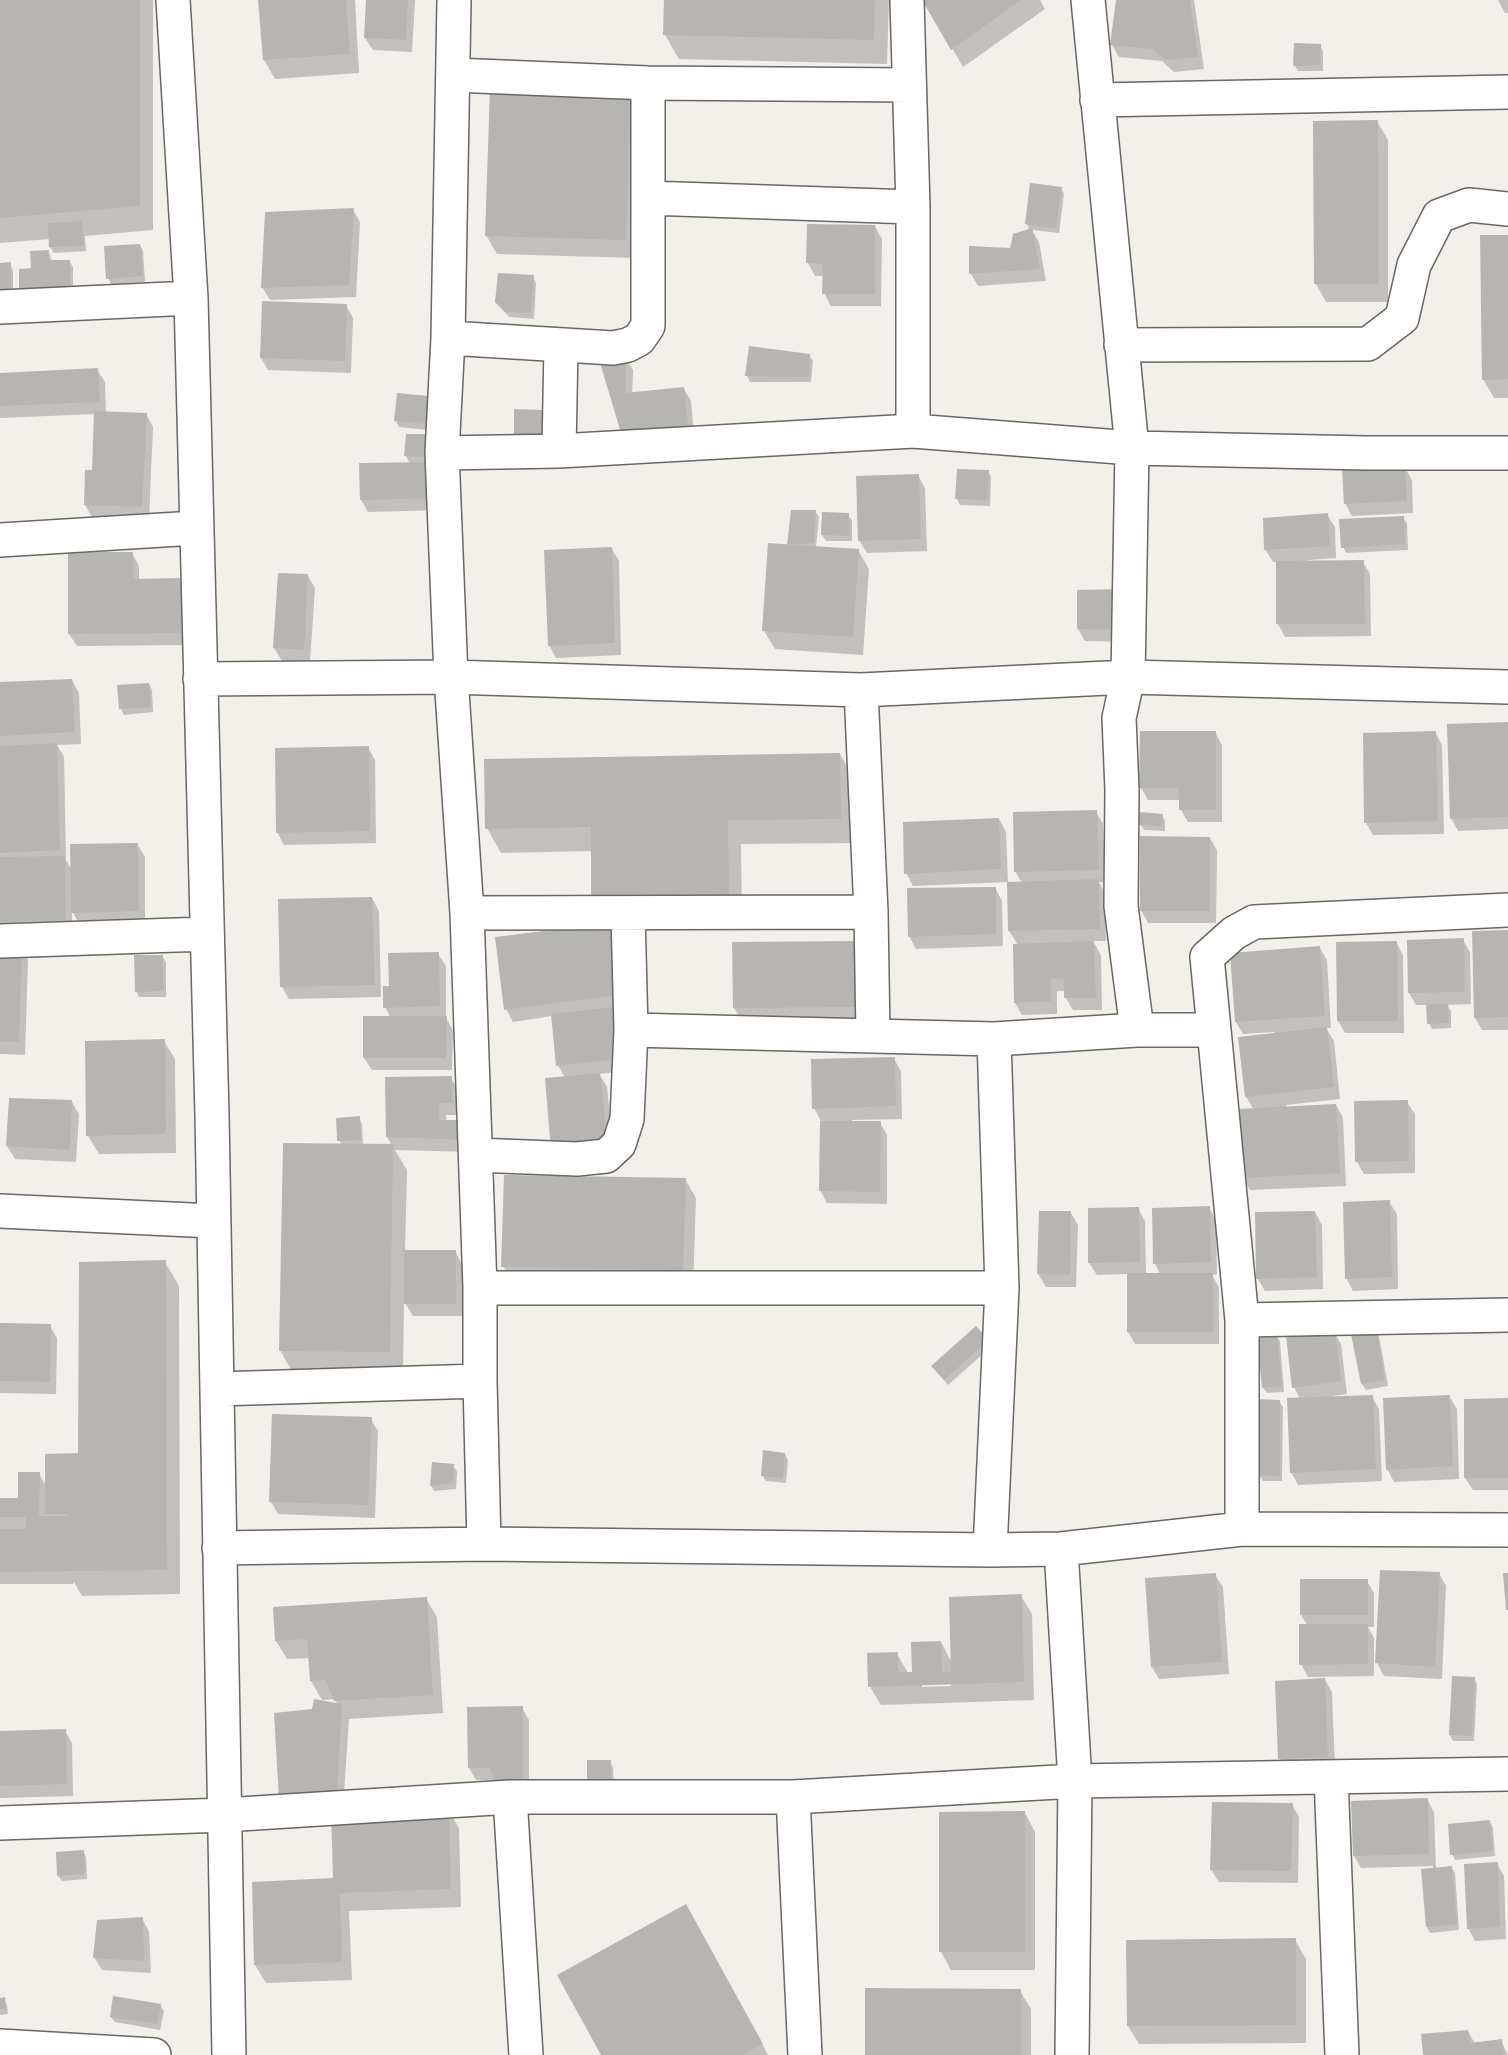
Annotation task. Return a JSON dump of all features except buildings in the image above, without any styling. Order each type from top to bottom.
[{"type":"street","points":[[173,0],[191,298],[217,1389],[229,2055]]},
{"type":"street","points":[[454,0],[448,338],[442,453],[451,677],[467,914],[480,1288],[484,1544]]},
{"type":"street","points":[[907,0],[913,207],[913,431]]},
{"type":"street","points":[[1088,0],[1096,100],[1132,448],[1128,677],[1119,718],[1122,790],[1121,906],[1137,1030]]},
{"type":"street","points":[[454,75],[648,83],[909,85]]},
{"type":"street","points":[[448,338],[613,348],[628,345],[639,339],[648,326],[648,83]]},
{"type":"street","points":[[1096,100],[1508,92]]},
{"type":"street","points":[[648,198],[913,207]]},
{"type":"street","points":[[1121,345],[1368,344],[1402,318],[1414,265],[1439,216],[1469,205],[1508,209]]},
{"type":"street","points":[[0,307],[191,298]]},
{"type":"street","points":[[559,451],[561,346]]},
{"type":"street","points":[[442,453],[559,451],[913,431],[1132,448],[1354,453],[1508,453]]},
{"type":"street","points":[[0,540],[195,528]]},
{"type":"street","points":[[200,680],[451,677],[861,690],[1128,677],[1508,687]]},
{"type":"street","points":[[861,690],[871,912],[873,1036]]},
{"type":"street","points":[[1242,1529],[1242,1320],[1207,957],[1234,933],[1254,922],[1508,910]]},
{"type":"street","points":[[467,914],[871,912]]},
{"type":"street","points":[[476,1155],[577,1159],[606,1156],[619,1144],[627,1119],[631,1030],[628,914]]},
{"type":"street","points":[[0,941],[206,934]]},
{"type":"street","points":[[631,1030],[994,1039],[1137,1030],[1214,1030]]},
{"type":"street","points":[[990,1550],[1002,1288],[994,1039]]},
{"type":"street","points":[[0,1211],[213,1221]]},
{"type":"street","points":[[480,1288],[1002,1288]]},
{"type":"street","points":[[1242,1320],[1508,1315]]},
{"type":"street","points":[[217,1389],[480,1381]]},
{"type":"street","points":[[219,1548],[484,1544],[990,1550],[1061,1549],[1242,1529],[1508,1530]]},
{"type":"street","points":[[1061,1549],[1075,1781],[1072,2055]]},
{"type":"street","points":[[0,1823],[224,1815],[510,1797],[793,1797],[1075,1781],[1508,1774]]},
{"type":"street","points":[[1331,1778],[1342,2055]]},
{"type":"street","points":[[510,1797],[526,2055]]},
{"type":"street","points":[[793,1797],[805,2055]]},
{"type":"street","points":[[0,2046],[154,2055]]}]
